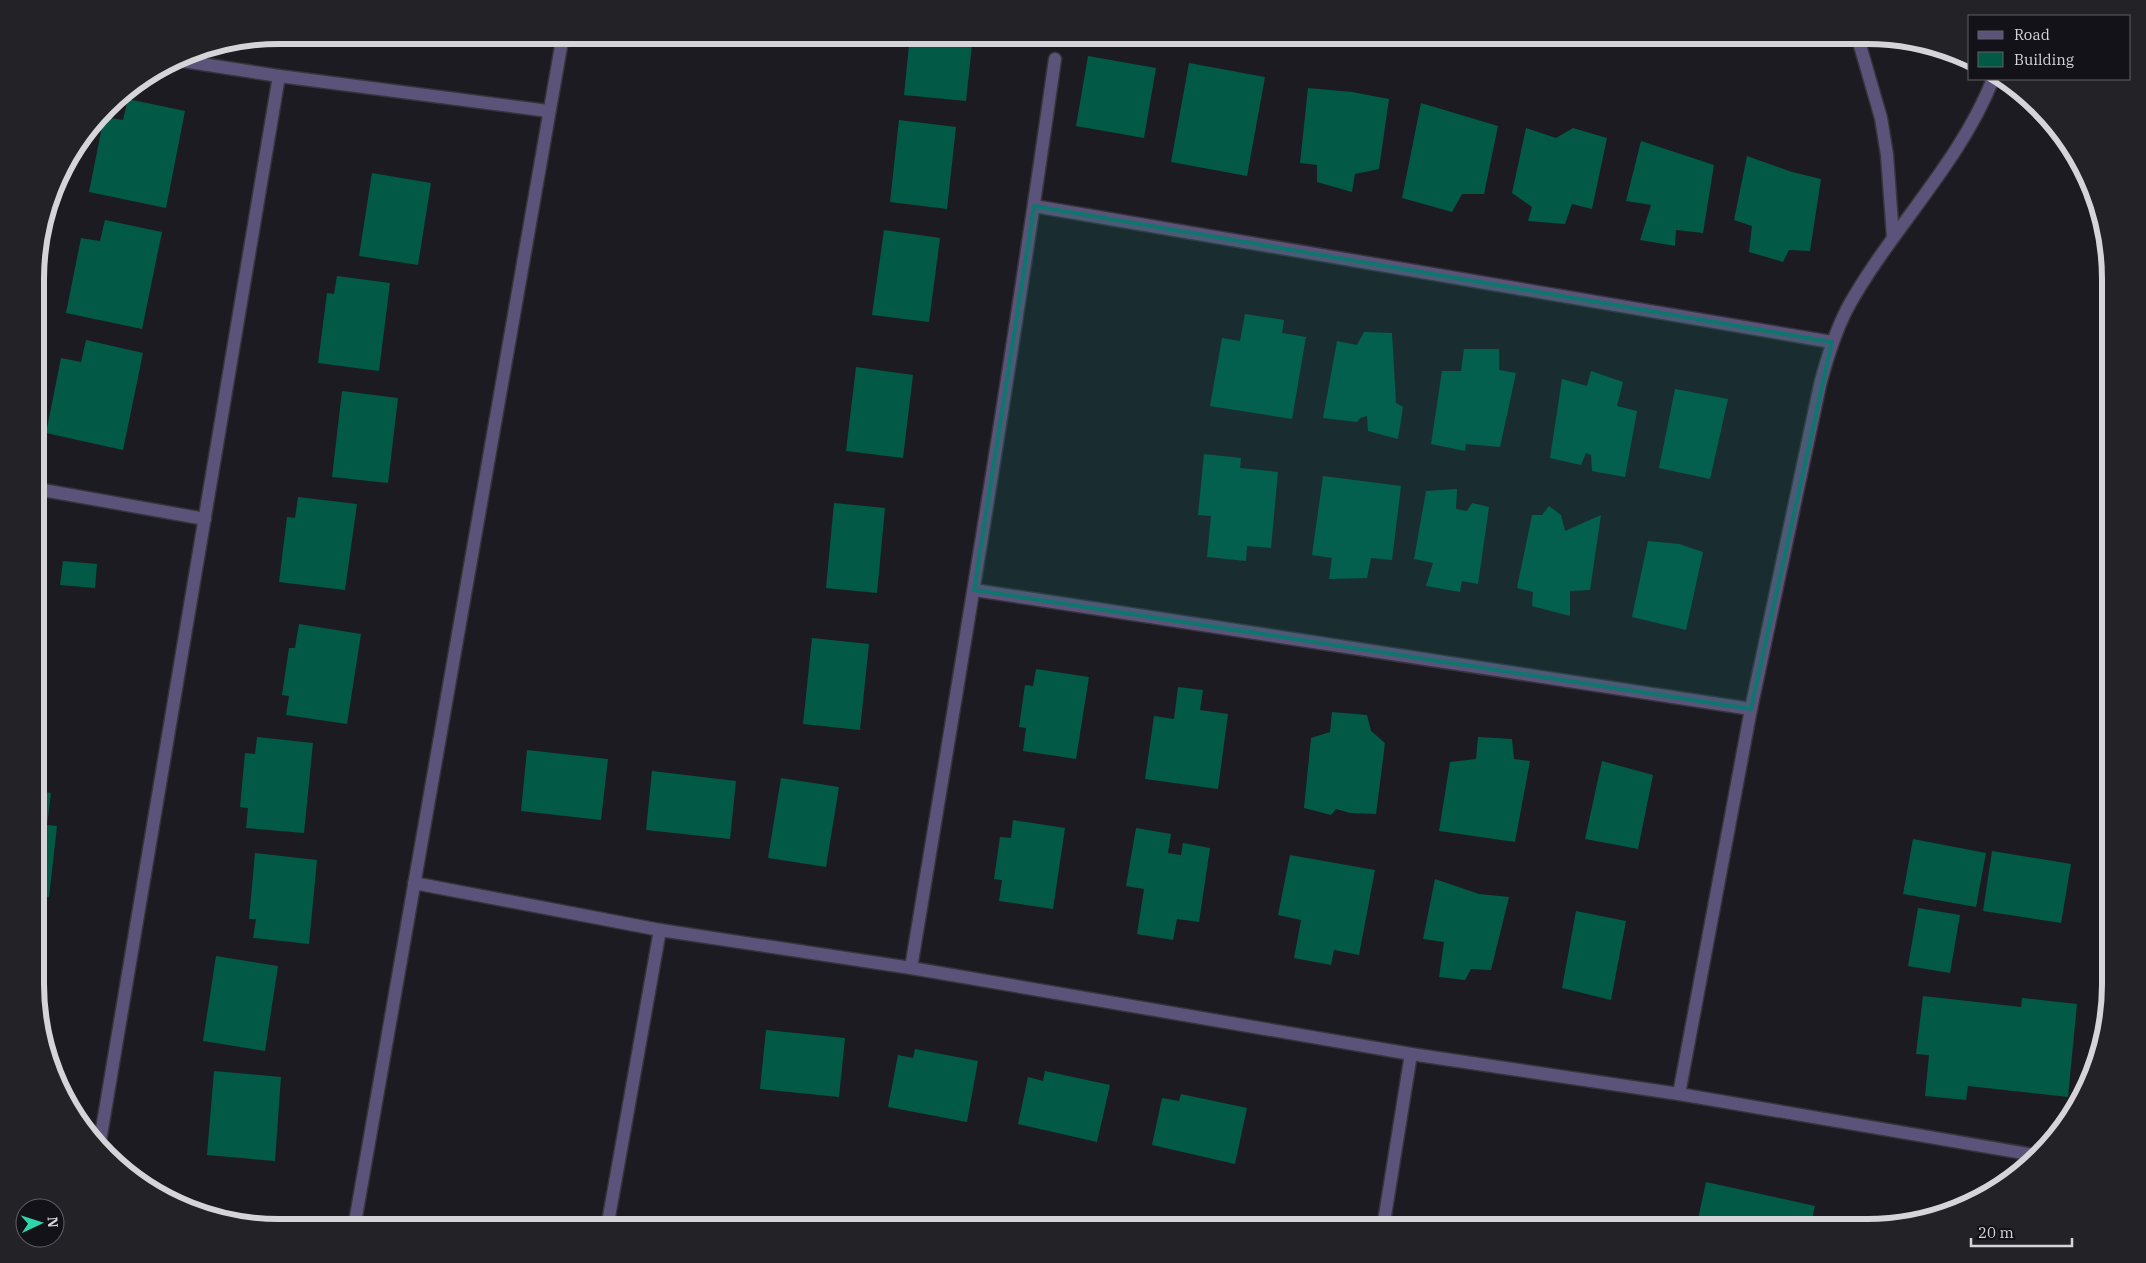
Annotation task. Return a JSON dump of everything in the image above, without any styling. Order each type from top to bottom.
[{"type":"street","points":[[356,1219],[561,44]]},
{"type":"street","points":[[1860,44],[1881,118],[1887,155],[1893,237]]},
{"type":"street","points":[[911,968],[974,590],[1034,206],[1054,59]]},
{"type":"street","points":[[189,62],[278,76],[548,111]]},
{"type":"street","points":[[101,1137],[278,76]]},
{"type":"street","points":[[1678,1094],[1751,709],[1820,385],[1832,342],[1848,307],[1893,237],[1936,179],[1959,143],[1992,80]]},
{"type":"street","points":[[1034,206],[1832,342]]},
{"type":"street","points":[[44,490],[205,520]]},
{"type":"street","points":[[974,590],[1751,709]]},
{"type":"street","points":[[414,883],[660,930],[911,968],[1411,1054],[1678,1094],[2029,1154]]},
{"type":"street","points":[[609,1219],[660,930]]},
{"type":"street","points":[[1384,1219],[1411,1054]]},
{"type":"highlighted area","points":[[1034,206],[1832,342],[1751,709],[974,590]]},
{"type":"building","points":[[909,44],[972,44],[966,101],[904,95]]},
{"type":"building","points":[[1088,56],[1156,68],[1144,138],[1076,126]]},
{"type":"building","points":[[1189,63],[1265,77],[1247,176],[1171,162]]},
{"type":"building","points":[[1308,88],[1352,92],[1389,99],[1379,169],[1355,174],[1352,192],[1317,182],[1317,165],[1300,163]]},
{"type":"building","points":[[128,99],[185,111],[166,208],[89,192],[103,123],[108,118],[123,120]]},
{"type":"building","points":[[1421,103],[1498,126],[1484,194],[1462,194],[1452,212],[1402,198]]},
{"type":"building","points":[[899,120],[956,127],[947,209],[890,202]]},
{"type":"building","points":[[1526,128],[1556,138],[1573,128],[1607,138],[1592,209],[1572,204],[1565,224],[1528,221],[1532,207],[1512,193]]},
{"type":"building","points":[[1641,141],[1714,165],[1703,233],[1676,230],[1675,246],[1640,240],[1651,205],[1626,201]]},
{"type":"building","points":[[1747,156],[1792,172],[1821,179],[1810,251],[1789,250],[1783,262],[1749,252],[1752,226],[1734,220]]},
{"type":"building","points":[[372,173],[431,183],[418,265],[359,256]]},
{"type":"building","points":[[105,220],[162,232],[142,329],[66,313],[81,238],[100,241]]},
{"type":"building","points":[[884,230],[940,238],[929,322],[872,315]]},
{"type":"building","points":[[337,276],[390,283],[379,371],[318,363],[327,293],[334,294]]},
{"type":"building","points":[[1245,314],[1284,320],[1282,333],[1306,337],[1292,419],[1210,406],[1222,338],[1240,341]]},
{"type":"building","points":[[1364,332],[1392,333],[1396,403],[1403,407],[1398,439],[1368,431],[1367,416],[1360,418],[1357,422],[1323,418],[1337,341],[1357,345]]},
{"type":"building","points":[[86,340],[143,353],[123,450],[46,433],[61,358],[81,362]]},
{"type":"building","points":[[1464,349],[1499,349],[1499,370],[1516,373],[1500,447],[1466,444],[1465,451],[1431,444],[1442,371],[1461,371]]},
{"type":"building","points":[[856,367],[913,375],[903,458],[846,451]]},
{"type":"building","points":[[1591,371],[1623,382],[1617,406],[1637,411],[1625,477],[1592,471],[1591,455],[1586,453],[1581,465],[1550,458],[1562,379],[1587,386]]},
{"type":"building","points":[[1675,389],[1728,399],[1710,479],[1659,468]]},
{"type":"building","points":[[342,391],[398,398],[388,483],[332,477]]},
{"type":"building","points":[[1204,454],[1241,458],[1240,468],[1278,472],[1271,548],[1247,546],[1246,561],[1207,557],[1211,516],[1198,515]]},
{"type":"building","points":[[1323,476],[1401,486],[1392,560],[1371,558],[1367,578],[1329,579],[1332,558],[1312,555]]},
{"type":"building","points":[[1457,489],[1456,509],[1467,511],[1472,503],[1489,507],[1478,584],[1462,581],[1460,592],[1426,586],[1433,563],[1414,559],[1426,491]]},
{"type":"building","points":[[298,497],[357,504],[345,590],[279,582],[287,517],[295,518]]},
{"type":"building","points":[[834,503],[885,508],[877,593],[826,588]]},
{"type":"building","points":[[1549,506],[1561,515],[1565,531],[1601,515],[1590,590],[1570,591],[1570,616],[1532,606],[1533,592],[1517,588],[1532,515],[1542,515]]},
{"type":"building","points":[[1648,541],[1679,544],[1703,552],[1686,630],[1632,617]]},
{"type":"building","points":[[63,561],[97,564],[95,588],[60,585]]},
{"type":"building","points":[[299,624],[361,634],[347,724],[286,715],[289,696],[282,695],[289,648],[295,648]]},
{"type":"building","points":[[812,638],[869,644],[860,730],[803,724]]},
{"type":"building","points":[[1036,669],[1089,677],[1076,759],[1023,751],[1026,728],[1019,727],[1025,685],[1033,686]]},
{"type":"building","points":[[1178,687],[1203,690],[1200,710],[1228,714],[1218,789],[1145,779],[1154,716],[1174,719]]},
{"type":"building","points":[[1332,712],[1367,715],[1371,731],[1385,743],[1376,814],[1350,813],[1336,809],[1331,815],[1304,808],[1311,738],[1330,732]]},
{"type":"building","points":[[257,737],[313,743],[304,833],[246,828],[248,808],[240,807],[245,753],[255,754]]},
{"type":"building","points":[[1478,737],[1512,739],[1514,759],[1530,761],[1515,842],[1439,831],[1450,762],[1476,759]]},
{"type":"building","points":[[527,750],[608,759],[601,820],[521,811]]},
{"type":"building","points":[[1602,761],[1653,775],[1638,849],[1585,839]]},
{"type":"building","points":[[652,771],[736,781],[730,839],[646,830]]},
{"type":"building","points":[[781,778],[839,787],[826,867],[768,858]]},
{"type":"building","points":[[44,792],[51,793],[47,825],[57,826],[49,897],[44,897]]},
{"type":"building","points":[[1013,820],[1065,828],[1053,909],[999,901],[1002,880],[994,879],[1000,837],[1011,838]]},
{"type":"building","points":[[1136,828],[1171,834],[1168,853],[1181,855],[1183,843],[1210,848],[1199,922],[1177,919],[1173,940],[1137,934],[1144,889],[1126,886]]},
{"type":"building","points":[[1913,839],[1986,853],[1976,907],[1903,894]]},
{"type":"building","points":[[1992,851],[2071,864],[2061,923],[1983,911]]},
{"type":"building","points":[[255,853],[317,860],[309,944],[253,938],[256,919],[249,919]]},
{"type":"building","points":[[1290,855],[1375,870],[1359,955],[1334,950],[1331,965],[1294,958],[1301,920],[1278,915]]},
{"type":"building","points":[[1435,879],[1479,894],[1509,897],[1491,970],[1471,969],[1465,980],[1439,977],[1444,942],[1423,939]]},
{"type":"building","points":[[1918,908],[1960,915],[1950,973],[1908,966]]},
{"type":"building","points":[[1576,911],[1626,921],[1611,1000],[1562,988]]},
{"type":"building","points":[[216,956],[278,966],[265,1051],[203,1041]]},
{"type":"building","points":[[1923,996],[2021,1007],[2022,998],[2077,1004],[2068,1097],[1968,1086],[1966,1100],[1925,1096],[1929,1055],[1916,1054]]},
{"type":"building","points":[[766,1030],[845,1038],[839,1097],[760,1089]]},
{"type":"building","points":[[915,1049],[978,1061],[967,1122],[888,1107],[898,1055],[913,1058]]},
{"type":"building","points":[[214,1071],[281,1077],[275,1161],[207,1155]]},
{"type":"building","points":[[1045,1071],[1110,1085],[1097,1142],[1018,1124],[1028,1077],[1043,1081]]},
{"type":"building","points":[[1181,1094],[1247,1108],[1235,1164],[1152,1145],[1162,1098],[1179,1101]]},
{"type":"building","points":[[1706,1182],[1815,1206],[1812,1219],[1698,1219]]}]
